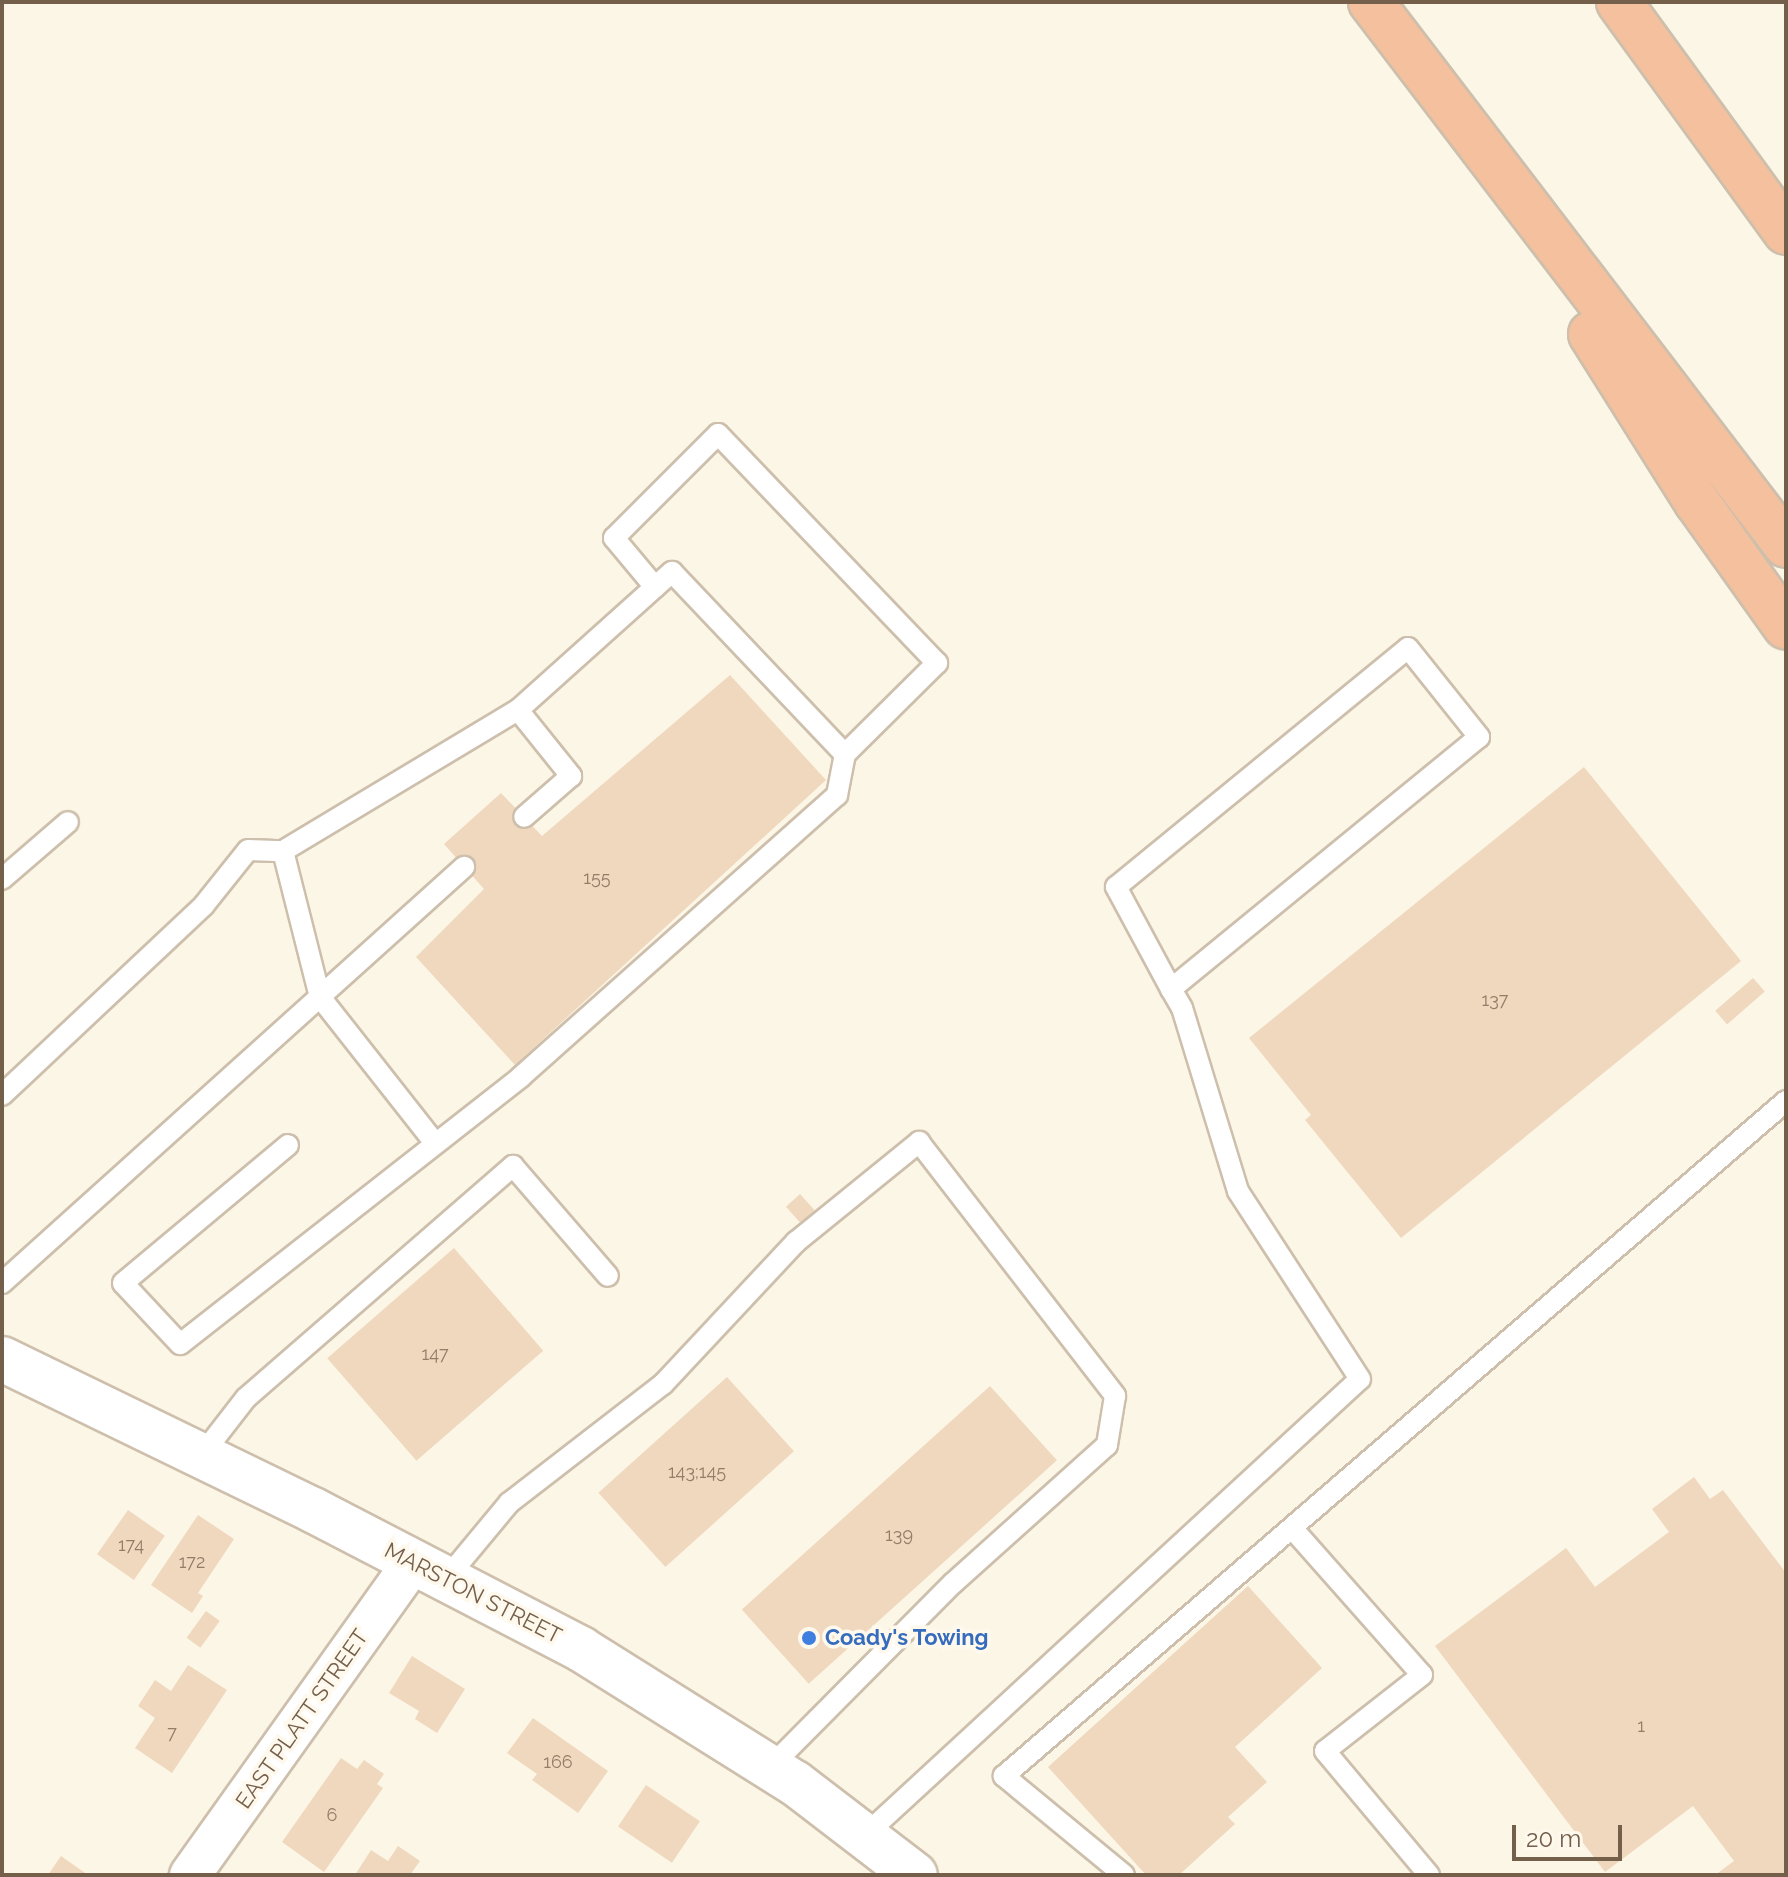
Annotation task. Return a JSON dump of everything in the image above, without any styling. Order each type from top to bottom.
[{"type":"highway","points":[[1371,2],[1443,102],[1786,545]]},
{"type":"highway","points":[[1619,2],[1786,232]]},
{"type":"highway","points":[[1443,102],[1697,502],[1786,627]]},
{"type":"main road","name":"MARSTON STREET","points":[[2,1359],[581,1649],[770,1767],[915,1875]]},
{"type":"street","name":"EAST PLATT STREET","points":[[202,1871],[429,1571]]},
{"type":"lane","points":[[288,1145],[123,1283],[180,1344],[521,1077],[837,795],[845,754],[937,663],[718,434],[614,538],[655,587]]},
{"type":"lane","points":[[2,1095],[204,905],[248,850],[283,851],[518,710],[672,572],[845,754]]},
{"type":"lane","points":[[864,1836],[1360,1379],[1238,1191],[1171,989],[1116,887],[1408,648],[1479,737],[1171,989]]},
{"type":"lane","points":[[518,710],[571,776],[524,817]]},
{"type":"lane","points":[[2,879],[68,822]]},
{"type":"lane","points":[[283,851],[320,997],[435,1143]]},
{"type":"lane","points":[[2,1283],[464,867]]},
{"type":"lane","points":[[1124,1875],[1004,1776],[1786,1101]]},
{"type":"lane","points":[[429,1571],[509,1503],[663,1384],[796,1242],[919,1142],[1115,1396],[1107,1445],[953,1583],[770,1767]]},
{"type":"lane","points":[[201,1456],[246,1398],[513,1166],[608,1276]]},
{"type":"lane","points":[[1292,1528],[1422,1675],[1325,1751],[1429,1875]]},
{"type":"building","points":[[730,675],[826,780],[515,1065],[416,957],[484,889],[444,844],[501,793],[542,836]]},
{"type":"building","points":[[1584,767],[1741,961],[1401,1238],[1305,1120],[1311,1115],[1249,1038]]},
{"type":"building","points":[[1753,978],[1765,992],[1727,1024],[1715,1011]]},
{"type":"building","points":[[800,1194],[817,1213],[803,1225],[786,1207]]},
{"type":"building","points":[[454,1248],[543,1351],[416,1461],[327,1358]]},
{"type":"building","points":[[727,1377],[794,1451],[665,1567],[598,1493]]},
{"type":"building","points":[[990,1386],[1057,1460],[809,1684],[742,1609]]},
{"type":"building","points":[[1694,1477],[1710,1499],[1723,1490],[1786,1573],[1786,1875],[1715,1875],[1734,1861],[1693,1806],[1605,1872],[1435,1646],[1566,1548],[1595,1587],[1669,1532],[1652,1509]]},
{"type":"building","points":[[128,1510],[165,1536],[134,1580],[97,1554]]},
{"type":"building","points":[[198,1515],[234,1539],[198,1593],[203,1596],[192,1613],[151,1585]]},
{"type":"building","points":[[1248,1586],[1322,1668],[1235,1747],[1267,1782],[1228,1817],[1235,1824],[1179,1875],[1146,1875],[1048,1767]]},
{"type":"building","points":[[206,1611],[220,1621],[200,1648],[187,1638]]},
{"type":"building","points":[[412,1656],[465,1689],[437,1733],[415,1719],[419,1711],[389,1693]]},
{"type":"building","points":[[188,1665],[227,1690],[172,1773],[135,1748],[155,1718],[138,1706],[155,1680],[171,1691]]},
{"type":"building","points":[[533,1718],[608,1771],[578,1813],[532,1780],[537,1774],[507,1753]]},
{"type":"building","points":[[341,1758],[357,1769],[364,1760],[384,1774],[377,1784],[383,1788],[324,1872],[282,1842]]},
{"type":"building","points":[[646,1785],[700,1821],[672,1863],[618,1826]]},
{"type":"building","points":[[398,1846],[420,1861],[410,1875],[355,1875],[371,1850],[388,1861]]},
{"type":"building","points":[[61,1856],[88,1875],[48,1875]]},
{"type":"place","name":"Coady's Towing","points":[[809,1638]]}]
